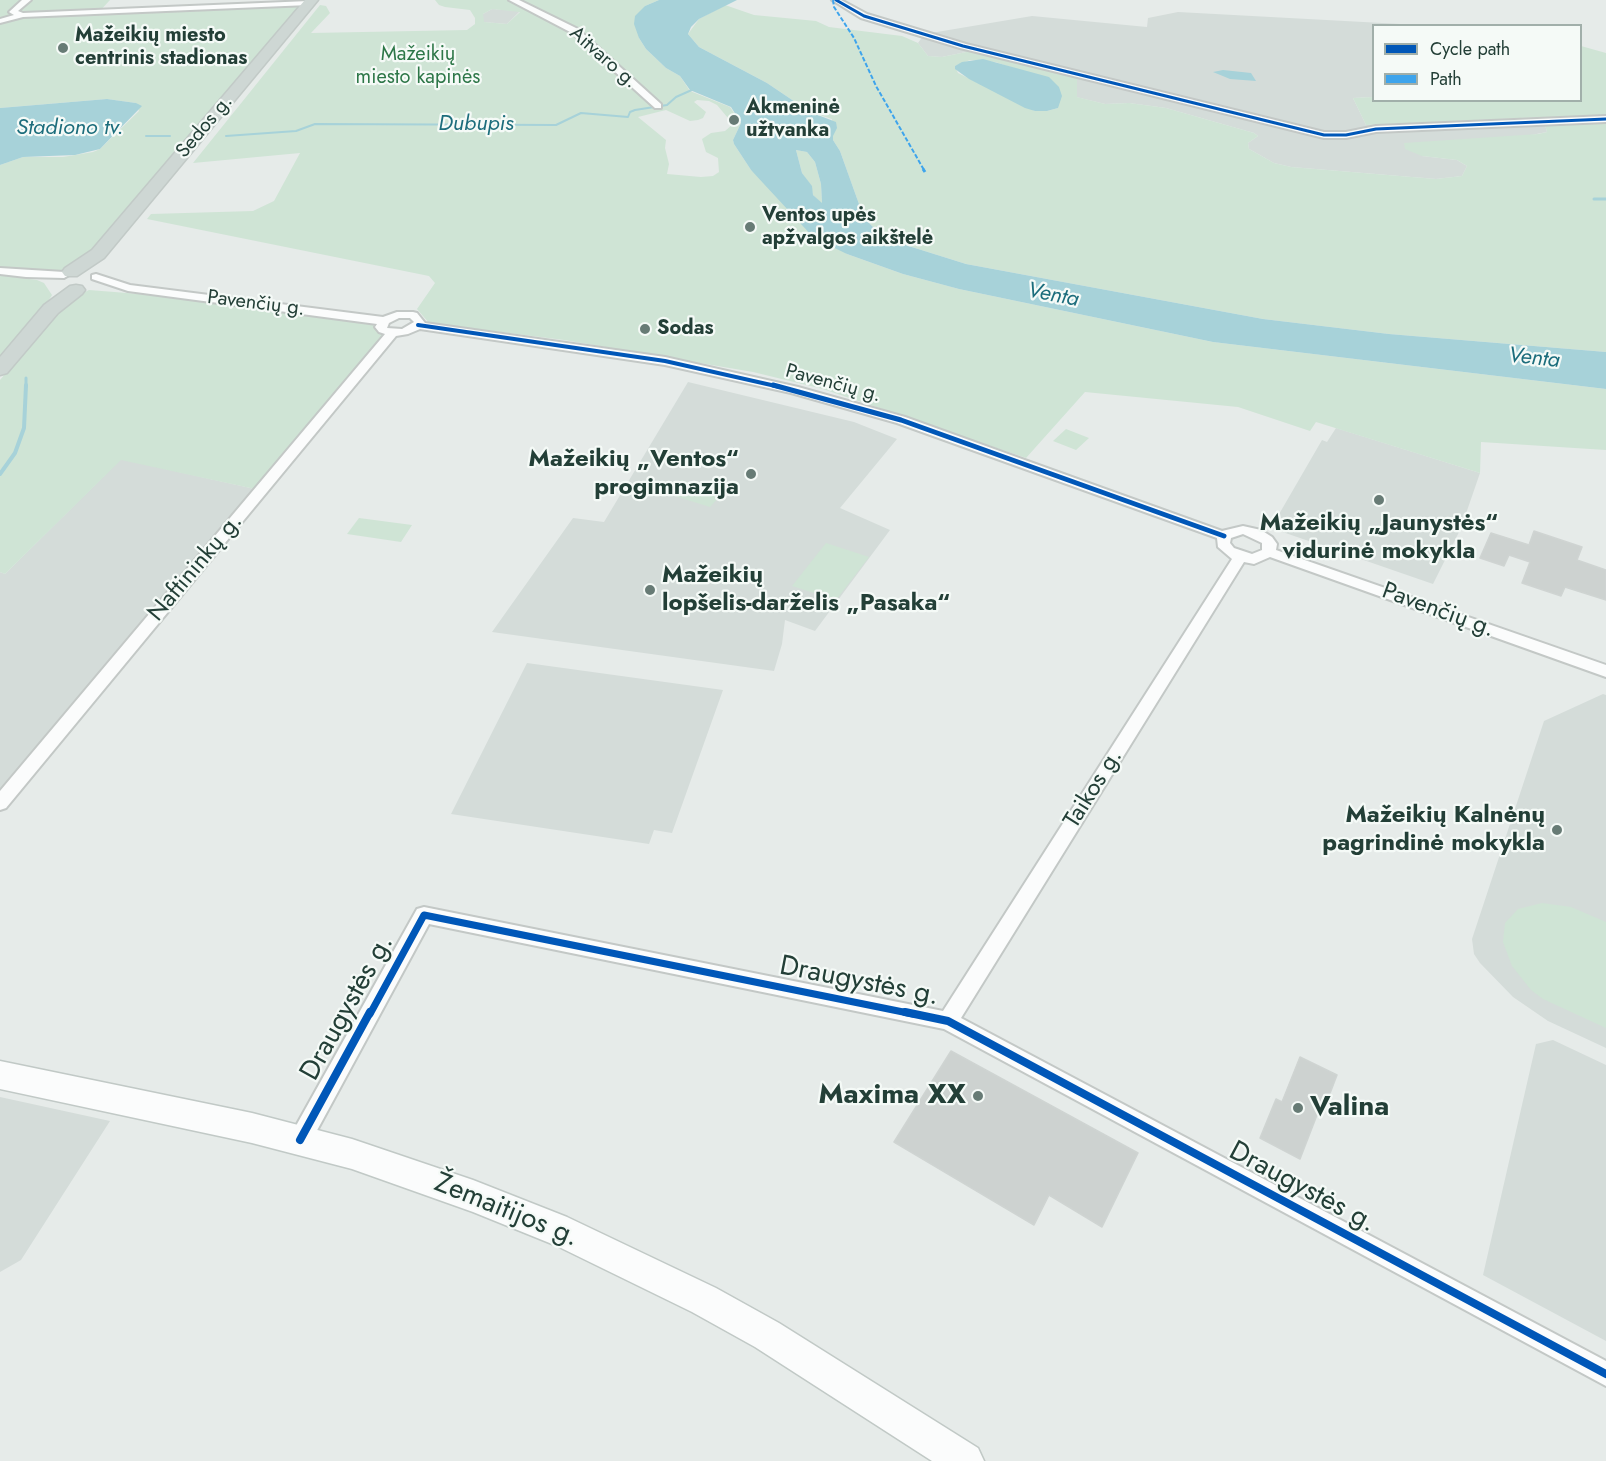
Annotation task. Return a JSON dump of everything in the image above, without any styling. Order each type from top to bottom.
[{"type":"main road","name":"Sedos g.","points":[[77,283],[98,254],[311,2]]},
{"type":"main road","points":[[0,369],[51,309],[77,283]]},
{"type":"main road","name":"Žemaitijos g.","points":[[0,1075],[145,1104],[300,1140],[393,1167],[464,1192],[567,1233],[704,1300],[767,1335],[965,1461]]},
{"type":"street","points":[[23,15],[13,12],[27,0]]},
{"type":"street","points":[[97,12],[107,0]]},
{"type":"street","name":"Aitvaro g.","points":[[513,0],[575,31],[658,106]]},
{"type":"street","points":[[836,0],[864,16],[963,46],[1324,135],[1346,135],[1376,129],[1606,118]]},
{"type":"street","points":[[0,15],[311,2]]},
{"type":"street","points":[[0,21],[23,15]]},
{"type":"street","name":"Pavenčių g.","points":[[0,271],[388,327]]},
{"type":"street","points":[[408,314],[417,317],[420,322],[404,332],[388,327],[397,315],[408,314]]},
{"type":"street","name":"Pavenčių g.","points":[[418,325],[665,361],[794,390],[901,420],[1224,536]]},
{"type":"street","name":"Naftininkų g.","points":[[0,802],[388,327]]},
{"type":"street","points":[[1237,530],[1256,532],[1270,544],[1269,552],[1260,558],[1240,557],[1225,548],[1224,536],[1237,530]]},
{"type":"street","name":"Pavenčių g.","points":[[1269,552],[1606,671]]},
{"type":"street","name":"Taikos g.","points":[[948,1021],[1240,557]]},
{"type":"street","name":"Draugystės g.","points":[[300,1140],[424,915],[948,1021],[1606,1374]]},
{"type":"shaded area","points":[[492,9],[520,11],[507,24],[483,22],[483,14]]},
{"type":"shaded area","points":[[1178,12],[1400,24],[1372,24],[1372,97],[1353,98],[1366,125],[1543,117],[1547,132],[1422,156],[1457,160],[1467,166],[1462,176],[1436,179],[1291,167],[1274,163],[1249,149],[1248,143],[1258,136],[1254,133],[1166,108],[1129,103],[1105,104],[1076,97],[1077,78],[971,51],[942,57],[928,56],[918,43],[923,36],[931,33],[1032,16],[1147,27],[1148,18]]},
{"type":"shaded area","points":[[688,382],[854,422],[897,439],[840,508],[890,530],[815,631],[785,620],[782,644],[774,671],[492,632],[573,518],[604,522]]},
{"type":"shaded area","name":"Mažeikių „Jaunystės“ vidurinė mokykla","points":[[1336,428],[1480,473],[1461,528],[1433,584],[1271,528],[1322,440],[1327,442]]},
{"type":"shaded area","points":[[121,459],[255,489],[0,793],[0,572],[5,574]]},
{"type":"shaded area","points":[[527,663],[723,690],[672,833],[654,830],[649,844],[451,814]]},
{"type":"shaded area","name":"Mažeikių Kalnėnų pagrindinė mokykla","points":[[1603,694],[1606,695],[1606,1048],[1548,1021],[1513,997],[1480,963],[1474,954],[1472,939],[1544,721]]},
{"type":"shaded area","points":[[1553,1040],[1606,1065],[1606,1341],[1483,1275],[1536,1044]]},
{"type":"shaded area","points":[[0,1097],[110,1121],[21,1260],[0,1272]]},
{"type":"green space","points":[[0,0],[110,0],[98,13],[293,6],[300,8],[83,262],[66,271],[56,273],[0,267],[0,165],[23,157],[63,157],[93,152],[100,149],[139,111],[136,103],[107,99],[0,108]]},
{"type":"green space","name":"Mažeikių miesto kapinės","points":[[435,0],[659,0],[645,6],[639,38],[646,49],[666,68],[680,76],[690,91],[730,107],[741,123],[733,140],[734,144],[751,170],[847,254],[903,274],[959,289],[1213,342],[1606,389],[1606,450],[1481,442],[1480,473],[1316,422],[1310,431],[1238,407],[1085,392],[1026,458],[823,389],[753,372],[564,340],[429,323],[417,309],[435,283],[429,276],[147,219],[151,214],[253,211],[274,201],[300,153],[193,163],[320,5],[326,6],[330,13],[311,33],[467,30],[475,24],[475,18],[470,10],[439,5]],"holes":[[[492,9],[520,12],[507,24],[484,22],[483,14]],[[709,101],[717,105],[733,124],[725,131],[711,133],[702,139],[706,152],[718,158],[719,172],[713,176],[701,177],[667,174],[669,164],[665,148],[666,140],[638,117],[666,110],[690,121],[698,120],[703,118],[706,112],[694,102]]]},
{"type":"green space","points":[[725,5],[754,15],[816,21],[829,27],[902,36],[918,43],[928,56],[942,57],[971,51],[1077,78],[1077,97],[1105,104],[1129,103],[1166,108],[1254,133],[1258,136],[1248,143],[1249,149],[1274,163],[1291,167],[1436,179],[1462,176],[1467,166],[1457,160],[1422,156],[1405,149],[1404,143],[1538,134],[1547,132],[1543,117],[1366,125],[1353,98],[1372,97],[1372,102],[1582,102],[1582,46],[1606,53],[1606,352],[1389,334],[1263,319],[966,264],[899,243],[880,234],[864,218],[840,151],[833,140],[832,119],[810,112],[767,83],[699,47],[688,34],[699,19]],"holes":[[[970,60],[995,62],[1029,73],[1058,108],[1035,111],[958,73],[955,66]]]},
{"type":"green space","points":[[796,150],[807,152],[815,162],[821,184],[822,204],[813,195],[811,186],[802,173]]},
{"type":"green space","points":[[0,275],[37,280],[44,283],[52,295],[41,313],[0,359]]},
{"type":"green space","points":[[89,290],[165,296],[372,324],[383,333],[383,339],[255,489],[121,460],[5,574],[0,572],[0,380],[66,301]]},
{"type":"green space","points":[[1066,429],[1089,438],[1076,450],[1053,441]]},
{"type":"green space","points":[[681,480],[723,493],[710,507],[668,494]]},
{"type":"green space","points":[[359,518],[412,525],[401,542],[347,534]]},
{"type":"green space","points":[[826,543],[869,557],[836,600],[792,586]]},
{"type":"green space","points":[[1542,903],[1571,907],[1606,922],[1606,1028],[1543,999],[1531,990],[1512,966],[1503,942],[1505,923],[1518,909]]},
{"type":"water","name":"Venta","points":[[659,0],[737,0],[699,19],[688,34],[699,47],[767,83],[810,112],[836,122],[837,128],[833,140],[840,151],[864,218],[880,234],[899,243],[966,264],[1263,319],[1389,334],[1606,352],[1606,389],[1213,342],[959,289],[903,274],[847,254],[814,238],[751,170],[734,144],[733,140],[741,123],[731,107],[690,90],[680,76],[666,68],[646,49],[634,24],[635,16],[645,6]],"holes":[[[796,150],[807,152],[815,162],[821,184],[822,203],[813,195],[812,186],[802,173]]]},
{"type":"water","points":[[983,59],[1049,77],[1059,87],[1062,96],[1058,108],[1035,111],[1025,108],[969,79],[955,69],[955,66],[962,62]]},
{"type":"water","points":[[1223,70],[1251,73],[1256,81],[1230,79],[1213,72]]},
{"type":"water","name":"Stadiono tv.","points":[[107,99],[142,106],[100,149],[75,155],[23,157],[0,165],[0,108]]},
{"type":"building","points":[[1534,531],[1582,547],[1577,560],[1606,570],[1606,600],[1565,587],[1561,596],[1522,583],[1530,562],[1509,555],[1504,566],[1480,558],[1491,533],[1529,545]]},
{"type":"building","name":"Maxima XX","points":[[951,1051],[1138,1153],[1102,1227],[1049,1195],[1034,1225],[894,1142]]},
{"type":"building","name":"Valina","points":[[1300,1057],[1337,1075],[1321,1117],[1317,1115],[1300,1159],[1260,1138],[1276,1099],[1282,1102]]},
{"type":"waterway","name":"Dubupis","points":[[226,136],[296,131],[315,124],[556,125],[581,113],[628,117],[630,112],[635,110],[667,105],[676,97],[694,89]]},
{"type":"waterway","points":[[146,136],[170,136]]},
{"type":"waterway","points":[[1594,199],[1606,199]]},
{"type":"waterway","points":[[26,378],[26,385]]},
{"type":"waterway","points":[[0,474],[15,453],[24,428],[26,385]]},
{"type":"marked path","points":[[833,0],[834,7],[854,38],[876,86],[925,172]]},
{"type":"cycle path","points":[[836,0],[864,16],[963,46],[1324,135],[1346,135],[1376,129],[1606,119]]},
{"type":"cycle path","points":[[418,325],[665,361],[794,390],[901,420],[1224,536]]},
{"type":"cycle path","points":[[300,1140],[424,915],[948,1021],[1606,1374]]},
{"type":"place","name":"Mažeikių miesto centrinis stadionas","points":[[63,48]]},
{"type":"place","name":"Akmeninė užtvanka","points":[[734,120]]},
{"type":"place","name":"Ventos upės apžvalgos aikštelė","points":[[750,227]]},
{"type":"place","name":"Sodas","points":[[645,329]]},
{"type":"place","name":"Mažeikių „Ventos“ progimnazija","points":[[751,474]]},
{"type":"place","name":"Mažeikių „Jaunystės“ vidurinė mokykla","points":[[1379,500]]},
{"type":"place","name":"Mažeikių lopšelis-darželis „Pasaka“","points":[[650,590]]},
{"type":"place","name":"Mažeikių Kalnėnų pagrindinė mokykla","points":[[1557,830]]},
{"type":"place","name":"Maxima XX","points":[[978,1096]]},
{"type":"place","name":"Valina","points":[[1298,1108]]}]
